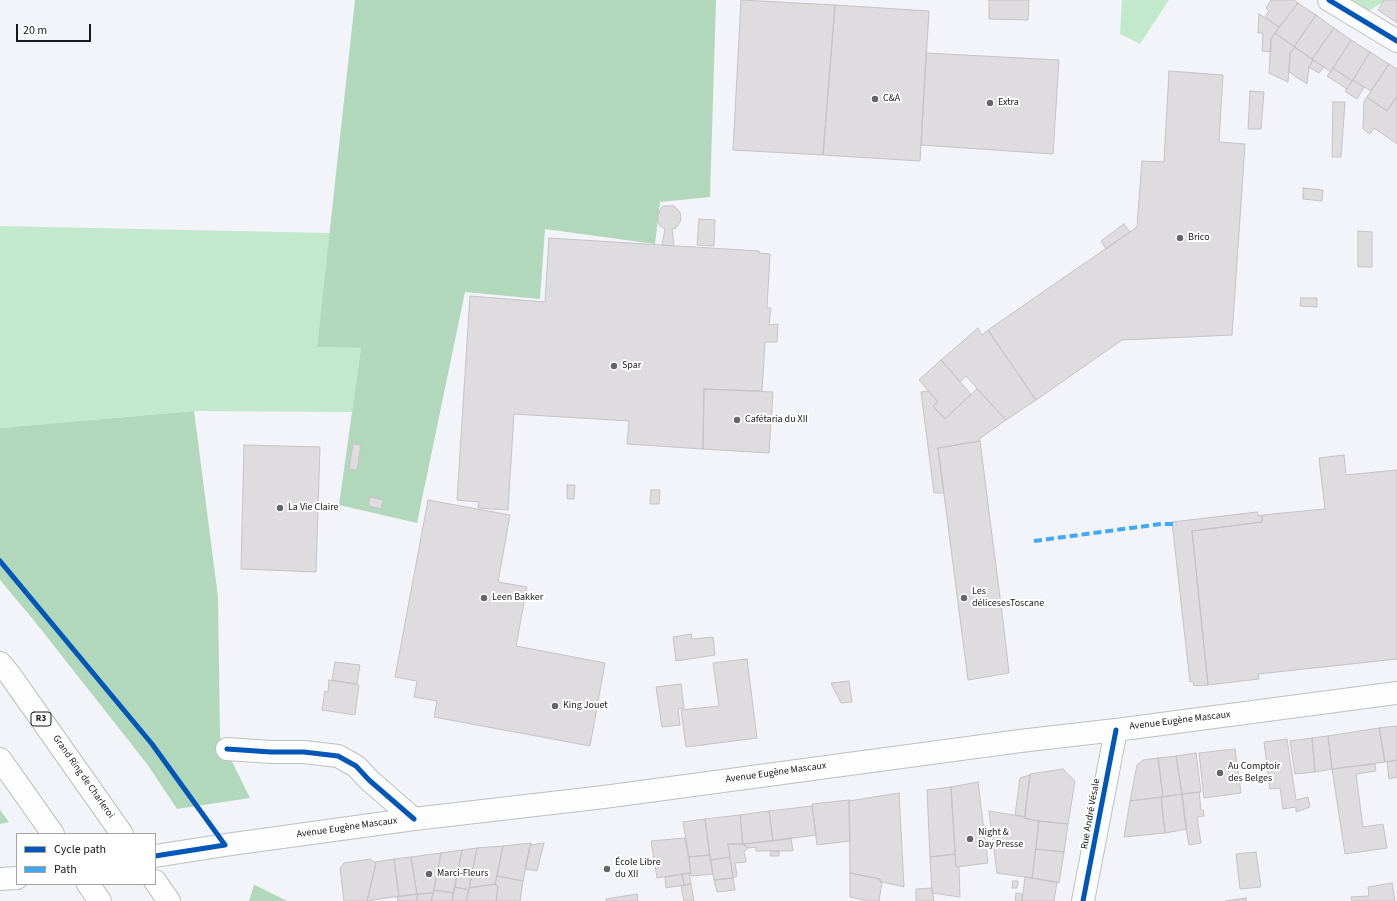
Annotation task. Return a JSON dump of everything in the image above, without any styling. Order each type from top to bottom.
[{"type":"main road","points":[[1329,0],[1397,41]]},
{"type":"main road","name":"Grand Ring de Charleroi","points":[[0,662],[121,833]]},
{"type":"main road","name":"Avenue Eugène Mascaux","points":[[156,856],[414,819],[604,797],[1020,740],[1116,730],[1397,693]]},
{"type":"main road","name":"Rue André Vésale","points":[[1084,901],[1116,730]]},
{"type":"main road","points":[[227,748],[271,752],[304,752],[338,756],[356,766],[369,780],[414,819]]},
{"type":"main road","points":[[0,759],[52,833]]},
{"type":"main road","points":[[0,879],[16,878]]},
{"type":"main road","points":[[156,882],[169,901]]},
{"type":"main road","points":[[89,885],[100,901]]},
{"type":"green space","points":[[355,0],[716,0],[710,197],[660,202],[655,244],[545,229],[540,299],[465,292],[417,523],[339,505],[361,348],[317,347]]},
{"type":"green space","points":[[1122,0],[1169,0],[1140,44],[1120,34]]},
{"type":"green space","points":[[1329,0],[1386,0],[1358,18]]},
{"type":"green space","points":[[0,226],[330,233],[317,347],[361,348],[352,412],[194,411],[0,428]]},
{"type":"green space","points":[[194,411],[218,597],[220,737],[250,798],[177,809],[147,764],[36,623],[0,580],[0,428]]},
{"type":"green space","points":[[0,810],[9,822],[0,824]]},
{"type":"green space","points":[[255,885],[287,901],[249,901]]},
{"type":"building","points":[[741,0],[835,5],[823,155],[733,150]]},
{"type":"building","points":[[989,0],[1029,0],[1028,20],[989,19]]},
{"type":"building","points":[[1271,0],[1294,0],[1298,3],[1279,27],[1265,17],[1269,11],[1266,8]]},
{"type":"building","points":[[1384,0],[1397,0],[1397,23],[1378,10]]},
{"type":"building","points":[[1298,3],[1316,15],[1294,47],[1275,33]]},
{"type":"building","name":"C&A","points":[[835,5],[929,11],[920,161],[823,155]]},
{"type":"building","points":[[1259,14],[1279,27],[1271,39],[1271,52],[1262,51],[1263,33],[1258,33]]},
{"type":"building","points":[[1316,15],[1334,28],[1312,59],[1294,47]]},
{"type":"building","points":[[1334,28],[1351,40],[1331,72],[1312,59]]},
{"type":"building","points":[[1275,33],[1295,47],[1290,53],[1288,82],[1269,73],[1271,39]]},
{"type":"building","points":[[1351,40],[1370,52],[1352,81],[1333,68]]},
{"type":"building","points":[[1295,47],[1313,60],[1309,67],[1307,84],[1289,72],[1290,53]]},
{"type":"building","points":[[1370,52],[1389,64],[1371,91],[1353,80]]},
{"type":"building","name":"Extra","points":[[926,53],[1059,60],[1053,154],[921,145]]},
{"type":"building","points":[[1313,60],[1324,67],[1319,73],[1309,67]]},
{"type":"building","points":[[1389,64],[1397,69],[1397,96],[1387,111],[1367,97]]},
{"type":"building","points":[[1333,68],[1352,81],[1347,89],[1327,76]]},
{"type":"building","name":"Brico","points":[[1169,71],[1223,75],[1219,142],[1245,144],[1232,335],[1122,340],[1036,400],[988,330],[1137,227],[1142,161],[1164,162]]},
{"type":"building","points":[[1353,80],[1364,87],[1357,99],[1346,92],[1346,88],[1347,89]]},
{"type":"building","points":[[1250,91],[1264,92],[1261,129],[1248,129]]},
{"type":"building","points":[[1397,96],[1397,144],[1374,128],[1370,134],[1363,129],[1364,102],[1367,97],[1387,111]]},
{"type":"building","points":[[1333,102],[1345,102],[1341,157],[1332,157]]},
{"type":"building","points":[[1303,188],[1323,190],[1322,201],[1303,199]]},
{"type":"building","points":[[664,206],[674,206],[680,212],[681,220],[676,228],[672,229],[674,246],[662,245],[665,229],[660,226],[658,222],[658,215],[661,208]]},
{"type":"building","points":[[699,219],[715,220],[714,246],[697,245]]},
{"type":"building","points":[[1124,224],[1130,232],[1106,249],[1101,241]]},
{"type":"building","points":[[1358,231],[1372,232],[1372,267],[1358,267]]},
{"type":"building","name":"Spar","points":[[549,238],[759,251],[759,253],[770,254],[767,308],[771,308],[769,325],[778,324],[777,342],[765,342],[762,391],[704,389],[703,449],[627,444],[629,421],[514,414],[508,510],[478,508],[479,502],[457,500],[470,296],[545,302]]},
{"type":"building","points":[[1301,298],[1317,298],[1317,307],[1300,306]]},
{"type":"building","points":[[978,328],[982,335],[988,330],[1036,400],[1006,420],[966,376],[960,382],[941,360]]},
{"type":"building","points":[[941,360],[971,394],[945,419],[933,406],[938,402],[919,380]]},
{"type":"building","name":"Cafétaria du XII","points":[[704,389],[773,392],[769,453],[703,449]]},
{"type":"building","points":[[977,389],[1006,420],[979,439],[980,441],[938,448],[944,493],[934,493],[921,392],[929,391],[938,402],[933,406],[945,419]]},
{"type":"building","points":[[980,441],[1009,673],[968,680],[938,448]]},
{"type":"building","points":[[353,444],[361,445],[357,470],[349,469]]},
{"type":"building","name":"La Vie Claire","points":[[244,445],[320,447],[316,572],[241,569]]},
{"type":"building","points":[[1344,455],[1346,475],[1397,470],[1397,659],[1258,674],[1259,679],[1208,685],[1192,531],[1262,522],[1262,515],[1325,509],[1319,458]]},
{"type":"building","points":[[567,485],[575,485],[574,499],[567,499]]},
{"type":"building","points":[[651,490],[660,490],[659,504],[650,504]]},
{"type":"building","points":[[370,497],[383,500],[381,509],[368,506]]},
{"type":"building","points":[[428,500],[510,515],[498,582],[527,587],[516,646],[605,663],[590,746],[434,717],[437,701],[414,697],[417,681],[395,677]]},
{"type":"building","points":[[1257,512],[1258,516],[1262,515],[1262,522],[1192,531],[1208,685],[1194,686],[1193,681],[1190,682],[1172,522]]},
{"type":"building","points":[[691,634],[692,639],[713,637],[715,655],[676,661],[673,637]]},
{"type":"building","points":[[747,659],[757,738],[686,747],[681,710],[719,706],[713,663]]},
{"type":"building","points":[[335,662],[360,665],[357,684],[332,680]]},
{"type":"building","points":[[329,680],[359,685],[355,715],[322,710],[325,691],[328,692]]},
{"type":"building","points":[[849,681],[852,702],[841,703],[831,683]]},
{"type":"building","points":[[681,684],[684,708],[678,709],[680,725],[662,727],[656,687]]},
{"type":"building","points":[[1397,726],[1397,760],[1385,762],[1379,728]]},
{"type":"building","points":[[1379,728],[1385,762],[1332,769],[1328,736]]},
{"type":"building","points":[[1328,736],[1332,769],[1315,772],[1312,738]]},
{"type":"building","points":[[1312,738],[1315,772],[1295,774],[1290,741]]},
{"type":"building","points":[[1287,739],[1296,800],[1308,797],[1310,807],[1296,812],[1296,807],[1283,809],[1280,788],[1270,789],[1264,742]]},
{"type":"building","name":"Au Comptoir des Belges","points":[[1235,749],[1241,793],[1204,798],[1199,753]]},
{"type":"building","points":[[1196,753],[1201,792],[1182,794],[1176,756]]},
{"type":"building","points":[[1176,756],[1182,794],[1163,797],[1158,758]]},
{"type":"building","points":[[1158,758],[1163,797],[1130,801],[1137,765],[1143,760]]},
{"type":"building","points":[[1397,760],[1397,777],[1389,779],[1387,762]]},
{"type":"building","points":[[1375,764],[1376,771],[1356,774],[1363,827],[1383,824],[1387,848],[1345,854],[1332,769]]},
{"type":"building","points":[[1063,769],[1075,781],[1068,824],[1024,818],[1030,774]]},
{"type":"building","points":[[1030,775],[1025,817],[1015,815],[1020,778]]},
{"type":"building","name":"Night & Day Presse","points":[[978,782],[988,863],[956,867],[951,787]]},
{"type":"building","points":[[951,787],[955,854],[930,857],[927,790]]},
{"type":"building","points":[[1199,792],[1201,810],[1203,810],[1204,816],[1197,817],[1201,843],[1189,845],[1182,794]]},
{"type":"building","points":[[899,793],[904,887],[880,882],[880,879],[850,873],[849,801]]},
{"type":"building","points":[[1182,794],[1187,829],[1165,833],[1161,797]]},
{"type":"building","points":[[1161,797],[1165,833],[1124,837],[1130,801]]},
{"type":"building","points":[[849,800],[850,841],[817,845],[812,804]]},
{"type":"building","points":[[812,806],[816,835],[773,841],[769,811]]},
{"type":"building","points":[[769,811],[773,841],[743,844],[740,815]]},
{"type":"building","points":[[989,811],[1039,821],[1032,878],[997,873]]},
{"type":"building","points":[[740,815],[743,844],[728,844],[730,857],[710,860],[705,819]]},
{"type":"building","points":[[705,819],[710,855],[689,857],[683,822]]},
{"type":"building","points":[[1039,821],[1068,824],[1064,852],[1036,849]]},
{"type":"building","points":[[685,838],[691,873],[657,878],[651,841]]},
{"type":"building","points":[[791,838],[793,851],[756,851],[756,847],[748,848],[743,844]]},
{"type":"building","points":[[531,843],[523,881],[497,876],[503,846]]},
{"type":"building","points":[[544,843],[537,871],[525,869],[530,845]]},
{"type":"building","points":[[728,844],[743,844],[748,848],[744,852],[746,862],[735,863],[737,876],[733,878]]},
{"type":"building","points":[[503,846],[495,884],[469,888],[477,848]]},
{"type":"building","points":[[477,848],[469,890],[455,887],[462,850]]},
{"type":"building","points":[[1036,849],[1064,852],[1059,883],[1032,878]]},
{"type":"building","points":[[462,850],[453,893],[434,890],[441,853]]},
{"type":"building","points":[[771,851],[779,851],[779,856],[770,856]]},
{"type":"building","points":[[1256,852],[1261,887],[1240,889],[1236,854]]},
{"type":"building","points":[[441,853],[433,893],[417,894],[411,857]]},
{"type":"building","points":[[955,854],[956,867],[959,867],[960,897],[932,893],[930,857]]},
{"type":"building","points":[[710,855],[713,874],[691,876],[689,857]]},
{"type":"building","points":[[411,857],[417,894],[399,896],[394,859]]},
{"type":"building","points":[[730,857],[733,878],[714,880],[710,860]]},
{"type":"building","points":[[370,859],[376,863],[367,901],[344,901],[340,868],[344,863]]},
{"type":"building","points":[[394,859],[399,896],[367,901],[375,862]]},
{"type":"building","points":[[689,873],[691,884],[684,885],[682,874]]},
{"type":"building","points":[[850,873],[880,879],[880,882],[882,882],[879,901],[868,901],[850,897]]},
{"type":"building","points":[[682,874],[684,885],[666,888],[665,877]]},
{"type":"building","points":[[497,876],[523,881],[520,901],[496,901],[498,886],[495,884]]},
{"type":"building","points":[[1025,877],[1057,882],[1054,901],[1022,901]]},
{"type":"building","points":[[733,878],[735,890],[717,892],[714,880]]},
{"type":"building","points":[[1013,881],[1018,881],[1017,888],[1012,888]]},
{"type":"building","points":[[1392,883],[1395,901],[1352,901],[1351,897],[1369,896],[1368,887]]},
{"type":"building","points":[[495,884],[498,886],[496,901],[466,901],[469,888]]},
{"type":"building","points":[[691,884],[694,901],[684,901],[681,886]]},
{"type":"building","points":[[455,887],[469,890],[466,901],[452,901]]},
{"type":"building","points":[[932,888],[934,901],[916,901],[916,889]]},
{"type":"building","points":[[434,890],[453,893],[452,901],[431,901]]},
{"type":"building","points":[[433,893],[431,901],[416,901],[418,894]]},
{"type":"building","points":[[1016,893],[1022,894],[1022,901],[1015,901]]},
{"type":"building","points":[[418,894],[416,901],[398,901],[397,897]]},
{"type":"building","points":[[637,894],[638,901],[606,901],[606,899]]},
{"type":"building","points":[[1246,898],[1246,901],[1225,901]]},
{"type":"marked path","points":[[1034,541],[1161,524],[1177,524]]},
{"type":"cycle path","points":[[1329,0],[1397,41]]},
{"type":"cycle path","points":[[0,561],[152,744],[225,845],[156,856]]},
{"type":"cycle path","points":[[1083,901],[1116,730]]},
{"type":"cycle path","points":[[227,749],[271,752],[304,752],[338,756],[356,766],[369,780],[414,819]]},
{"type":"place","name":"C&A","points":[[875,99]]},
{"type":"place","name":"Extra","points":[[990,103]]},
{"type":"place","name":"Brico","points":[[1180,238]]},
{"type":"place","name":"Spar","points":[[614,366]]},
{"type":"place","name":"Cafétaria du XII","points":[[737,420]]},
{"type":"place","name":"La Vie Claire","points":[[280,508]]},
{"type":"place","name":"Leen Bakker","points":[[484,598]]},
{"type":"place","name":"Les délicesesToscane","points":[[964,598]]},
{"type":"place","name":"King Jouet","points":[[555,706]]},
{"type":"place","name":"Au Comptoir des Belges","points":[[1220,773]]},
{"type":"place","name":"Night & Day Presse","points":[[970,839]]},
{"type":"place","name":"École Libre du XII","points":[[607,869]]},
{"type":"place","name":"Marci-Fleurs","points":[[429,874]]}]
